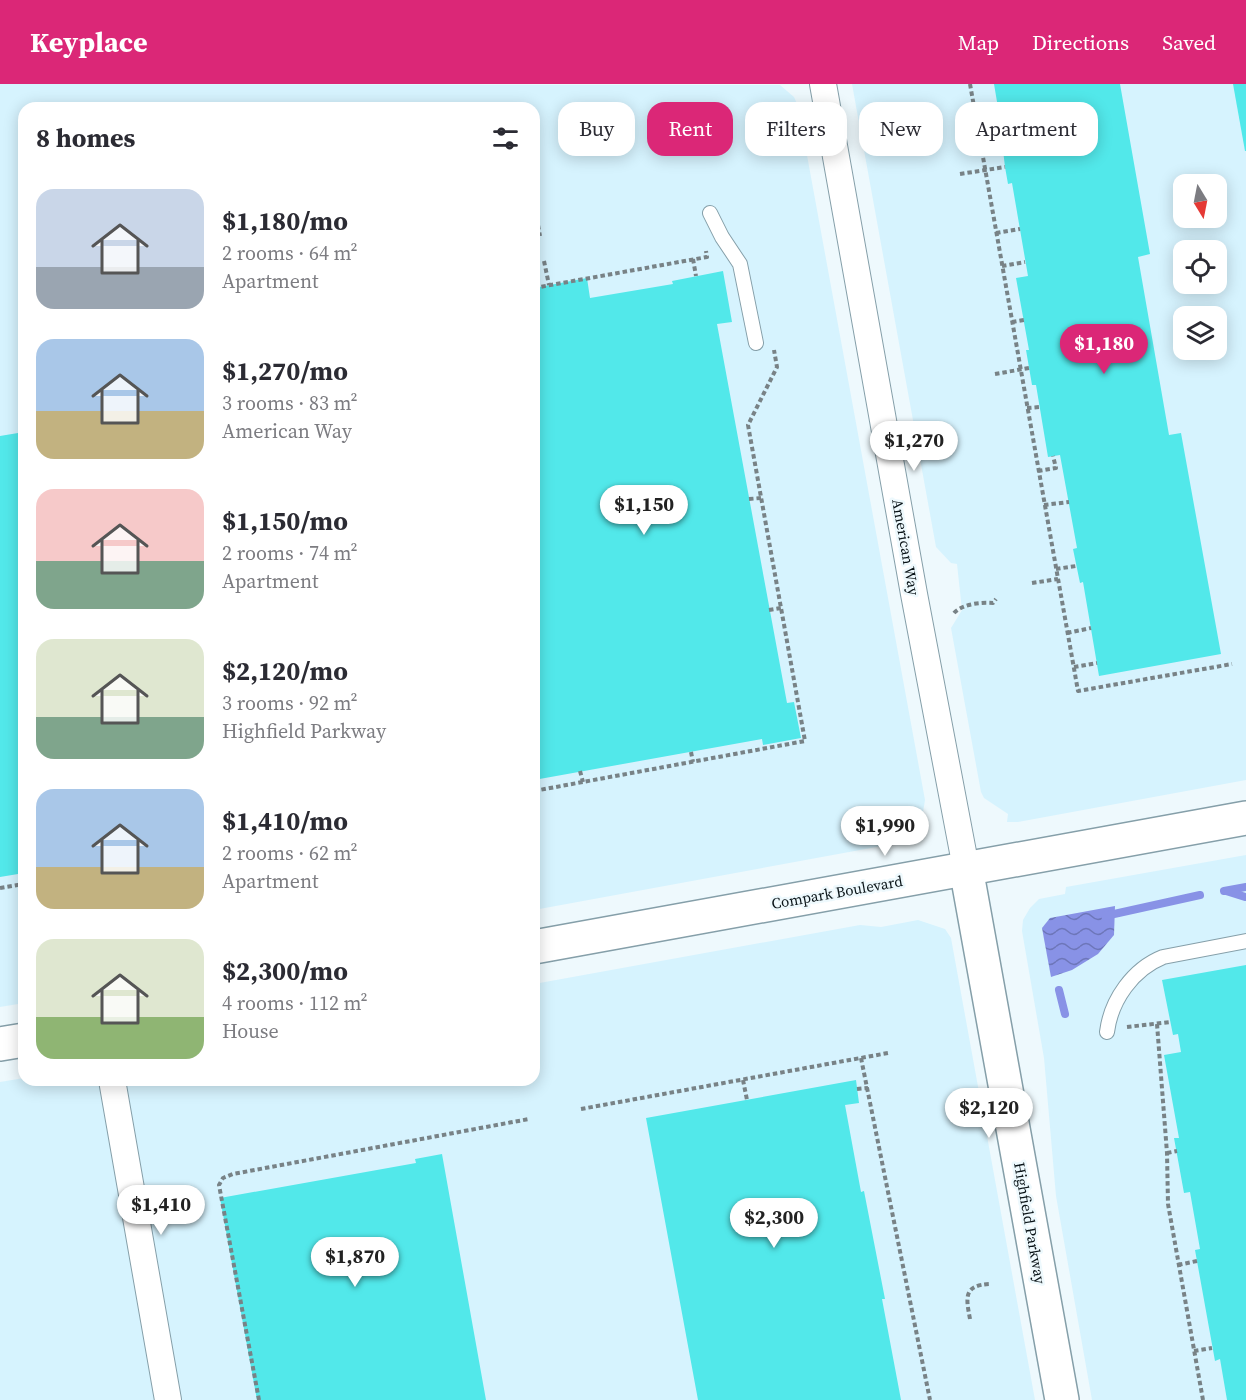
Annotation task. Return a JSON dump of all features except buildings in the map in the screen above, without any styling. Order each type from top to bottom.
[{"type":"street","name":"American Way","points":[[823,84],[916,606],[966,868]]},
{"type":"street","name":"Compark Boulevard","points":[[540,946],[1246,818]]},
{"type":"street","name":"Highfield Parkway","points":[[966,868],[1062,1400]]},
{"type":"street","points":[[0,1044],[18,1041]]},
{"type":"street","points":[[113,1086],[168,1400]]},
{"type":"lane","points":[[710,213],[722,237],[740,264],[756,343]]},
{"type":"lane","points":[[1107,1032],[1108,1022],[1119,996],[1137,972],[1151,962],[1163,957],[1246,941]]},
{"type":"path","points":[[970,84],[1078,691],[1232,664]]},
{"type":"path","points":[[960,174],[1005,167]]},
{"type":"path","points":[[996,233],[1020,230]]},
{"type":"path","points":[[540,287],[707,257],[705,246]]},
{"type":"path","points":[[693,259],[696,276]]},
{"type":"path","points":[[544,261],[549,285]]},
{"type":"path","points":[[1002,266],[1025,262]]},
{"type":"path","points":[[1012,322],[1024,320]]},
{"type":"path","points":[[540,790],[805,741],[748,425],[777,367],[773,345]]},
{"type":"path","points":[[995,374],[1029,368]]},
{"type":"path","points":[[1027,408],[1040,406]]},
{"type":"path","points":[[1038,471],[1056,468],[1053,456]]},
{"type":"path","points":[[749,500],[761,498]]},
{"type":"path","points":[[1044,505],[1069,501]]},
{"type":"path","points":[[1056,569],[1076,566]]},
{"type":"path","points":[[1032,583],[1058,579]]},
{"type":"path","points":[[954,614],[958,609],[970,605],[993,603],[996,599]]},
{"type":"path","points":[[769,610],[781,608]]},
{"type":"path","points":[[1067,633],[1091,628]]},
{"type":"path","points":[[1074,667],[1097,663]]},
{"type":"path","points":[[691,752],[693,762]]},
{"type":"path","points":[[580,771],[583,782]]},
{"type":"path","points":[[0,888],[18,885]]},
{"type":"path","points":[[1127,1027],[1170,1022]]},
{"type":"path","points":[[1157,1024],[1167,1153],[1168,1204],[1203,1400]]},
{"type":"path","points":[[581,1109],[888,1053]]},
{"type":"path","points":[[861,1058],[930,1400]]},
{"type":"path","points":[[1160,1078],[1168,1077]]},
{"type":"path","points":[[743,1080],[747,1100]]},
{"type":"path","points":[[857,1089],[868,1088]]},
{"type":"path","points":[[259,1400],[219,1185],[224,1178],[233,1174],[529,1119]]},
{"type":"path","points":[[1167,1153],[1177,1151]]},
{"type":"path","points":[[1178,1265],[1197,1262]]},
{"type":"path","points":[[970,1319],[966,1299],[968,1293],[973,1287],[990,1284]]},
{"type":"path","points":[[917,1329],[923,1328]]},
{"type":"path","points":[[1194,1351],[1212,1348]]},
{"type":"shaded area","points":[[0,84],[780,85],[794,97],[796,102],[745,102],[745,156],[807,156],[925,800],[923,812],[907,835],[909,841],[540,909],[540,102],[18,102],[18,1004],[0,1007]]},
{"type":"shaded area","points":[[852,84],[1246,84],[1246,780],[1018,822],[1007,822],[1008,814],[984,798],[981,792],[951,628],[962,610],[957,564],[951,563],[936,547],[865,156],[943,156],[943,102],[859,102],[859,123]]},
{"type":"shaded area","points":[[1246,855],[1246,1400],[1092,1400],[1056,1196],[1044,1058],[1022,931],[1023,920],[1039,899],[1065,894],[1066,887]]},
{"type":"shaded area","points":[[918,920],[945,929],[951,938],[1035,1400],[0,1400],[0,1082],[18,1079],[18,1086],[540,1086],[540,983],[860,925],[881,927]]},
{"type":"water","points":[[1115,906],[1114,935],[1098,954],[1072,970],[1051,977],[1042,928],[1050,918]]},
{"type":"waterway","points":[[1224,891],[1246,887]]},
{"type":"waterway","points":[[1226,891],[1245,897]]},
{"type":"waterway","points":[[1105,916],[1200,895]]},
{"type":"waterway","points":[[1059,990],[1065,1014]]}]
